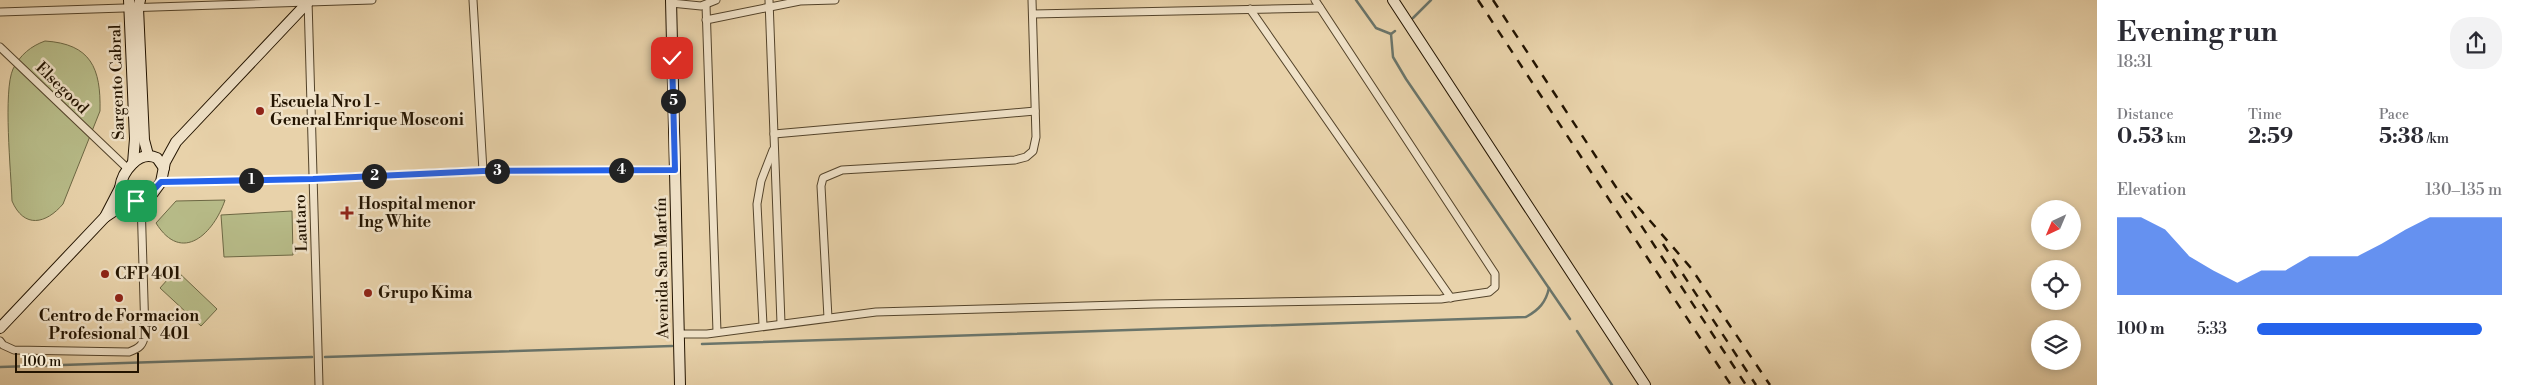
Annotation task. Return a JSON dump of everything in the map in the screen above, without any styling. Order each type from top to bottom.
[{"type":"main road","points":[[1393,0],[1645,385]]},
{"type":"main road","points":[[0,328],[105,216],[131,166],[176,142],[309,1]]},
{"type":"main road","name":"Avenida San Martín","points":[[671,1],[680,385]]},
{"type":"main road","name":"Sargento Cabral","points":[[134,4],[144,140],[151,156]]},
{"type":"main road","name":"Sargento Cabral","points":[[131,166],[135,139],[134,4]]},
{"type":"main road","points":[[105,216],[153,193],[161,182],[164,168],[176,142]]},
{"type":"main road","points":[[151,156],[160,161],[164,168]]},
{"type":"main road","points":[[120,188],[126,198],[138,200]]},
{"type":"street","points":[[0,12],[134,4],[372,0]]},
{"type":"street","points":[[473,0],[483,171]]},
{"type":"street","points":[[671,1],[706,5],[716,0]]},
{"type":"street","points":[[706,20],[769,4],[835,0]]},
{"type":"street","points":[[828,318],[821,186],[823,178],[842,170],[1015,160],[1026,157],[1034,152],[1036,146],[1036,111],[1032,0]]},
{"type":"street","points":[[679,334],[717,332],[828,318],[924,310],[1451,298],[1489,292],[1495,287],[1495,274],[1315,0]]},
{"type":"street","name":"Lautaro","points":[[309,1],[320,385]]},
{"type":"street","points":[[769,4],[781,323]]},
{"type":"street","points":[[706,5],[717,332]]},
{"type":"street","points":[[1033,14],[1320,8]]},
{"type":"street","points":[[1250,9],[1451,298]]},
{"type":"street","name":"Elsegood","points":[[0,47],[131,166]]},
{"type":"street","points":[[774,134],[1036,111]]},
{"type":"street","points":[[763,325],[757,204],[761,181],[774,145]]},
{"type":"street","points":[[161,182],[313,179],[483,171],[675,170]]},
{"type":"street","points":[[0,341],[3,345],[14,350],[129,352],[138,349],[143,344],[145,334],[138,200]]},
{"type":"green space","points":[[45,41],[73,47],[83,53],[90,61],[98,82],[100,111],[63,204],[50,216],[43,219],[29,220],[17,210],[12,201],[8,95],[13,69],[19,59],[26,52]]},
{"type":"green space","points":[[225,200],[213,223],[196,240],[186,243],[176,242],[166,235],[156,223],[176,201]]},
{"type":"green space","points":[[292,211],[293,255],[224,257],[221,215]]},
{"type":"green space","points":[[176,270],[217,309],[201,326],[160,288]]},
{"type":"waterway","points":[[1356,0],[1376,28],[1391,34],[1395,31]]},
{"type":"waterway","points":[[1413,18],[1431,0]]},
{"type":"waterway","points":[[1391,34],[1393,57],[1406,79],[1570,319]]},
{"type":"waterway","points":[[702,344],[1526,317],[1541,305],[1549,288]]},
{"type":"waterway","points":[[1577,331],[1612,385]]},
{"type":"waterway","points":[[325,357],[672,346]]},
{"type":"waterway","points":[[0,367],[312,357]]},
{"type":"railway","points":[[1478,0],[1731,385]]},
{"type":"railway","points":[[1493,0],[1746,385]]},
{"type":"railway","points":[[1626,193],[1691,268],[1770,385]]},
{"type":"railway","points":[[1663,244],[1756,385]]},
{"type":"place","name":"Escuela Nro 1 - General Enrique Mosconi","points":[[260,111]]},
{"type":"place","name":"Hospital menor Ing White","points":[[347,213]]},
{"type":"place","name":"CFP 401","points":[[105,274]]},
{"type":"place","name":"Grupo Kima","points":[[368,293]]},
{"type":"place","name":"Centro de Formacion Profesional N° 401","points":[[119,298]]},
{"type":"route","points":[[136,201],[153,193],[161,182],[313,179],[483,171],[675,170],[672,58]]}]
